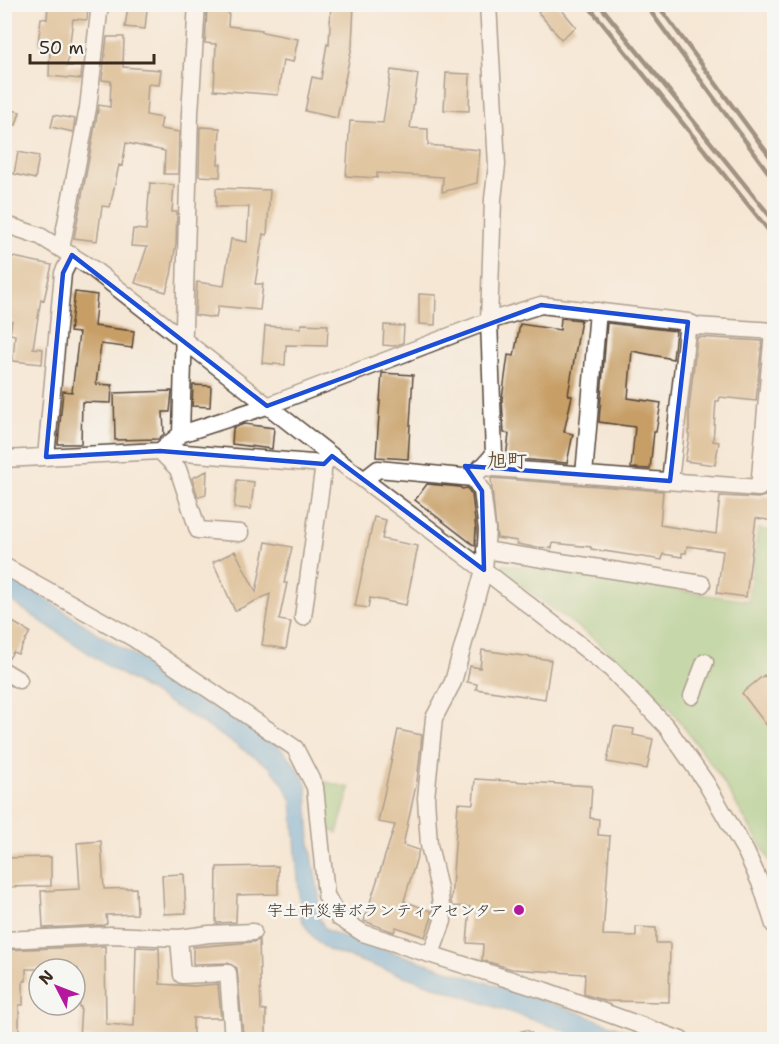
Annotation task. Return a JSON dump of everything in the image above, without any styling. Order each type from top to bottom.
[{"type":"street","points":[[46,457],[63,273],[88,108],[100,4]]},
{"type":"street","points":[[181,434],[190,113],[197,4]]},
{"type":"street","points":[[477,472],[494,454],[489,321],[493,199],[497,165],[488,4]]},
{"type":"street","points":[[4,224],[40,236],[93,268],[267,406],[328,460],[364,480],[611,669],[666,726],[706,783],[746,852],[762,887],[774,925]]},
{"type":"street","points":[[160,452],[181,434],[267,406],[489,321],[540,305],[688,322],[697,326],[774,331],[759,488],[584,475],[378,469],[364,480]]},
{"type":"street","points":[[584,475],[598,312]]},
{"type":"street","points":[[670,482],[688,322]]},
{"type":"street","points":[[160,452],[178,469],[198,530],[240,533]]},
{"type":"street","points":[[4,459],[160,452],[328,460]]},
{"type":"street","points":[[303,617],[328,460]]},
{"type":"street","points":[[431,954],[443,921],[439,889],[429,845],[426,798],[434,718],[453,682],[484,570],[487,530],[477,472]]},
{"type":"street","points":[[485,550],[702,584]]},
{"type":"street","points":[[4,566],[133,638],[295,748],[315,787],[326,895],[338,917],[363,933],[543,990],[681,1040]]},
{"type":"street","points":[[692,696],[705,662]]},
{"type":"street","points":[[4,940],[111,935],[179,938],[253,932]]},
{"type":"street","points":[[179,938],[183,975],[228,973],[233,1040]]},
{"type":"highlighted area","points":[[72,255],[267,406],[541,305],[688,322],[670,481],[465,466],[482,491],[484,570],[332,456],[324,464],[160,451],[46,457],[63,273]]},
{"type":"green space","points":[[758,529],[774,531],[774,868],[719,775],[669,707],[597,641],[502,572],[503,564],[748,601]]},
{"type":"green space","points":[[322,781],[350,788],[337,833],[319,826],[315,787]]},
{"type":"water","points":[[4,571],[97,633],[254,727],[278,745],[300,771],[307,787],[310,843],[319,896],[319,917],[325,929],[566,1008],[648,1039],[589,1039],[328,950],[312,936],[301,918],[292,801],[282,782],[270,767],[108,666],[5,597]]},
{"type":"building","points":[[48,4],[88,4],[87,20],[73,19],[67,66],[82,66],[81,79],[49,76],[50,47],[38,45],[41,18],[47,19]]},
{"type":"building","points":[[331,4],[354,4],[352,46],[337,118],[305,111],[312,77],[321,79],[327,44],[329,45]]},
{"type":"building","points":[[547,4],[557,4],[576,27],[561,39],[538,12]]},
{"type":"building","points":[[128,6],[147,9],[145,29],[125,27]]},
{"type":"building","points":[[207,11],[229,12],[228,26],[262,30],[262,32],[298,39],[293,62],[283,60],[278,95],[214,90],[216,44],[205,43]]},
{"type":"building","points":[[107,37],[124,37],[123,67],[161,70],[159,85],[148,84],[146,115],[162,118],[160,129],[179,132],[178,174],[164,174],[165,151],[126,143],[110,207],[102,206],[97,241],[74,238],[99,105],[110,107],[111,81],[102,80]]},
{"type":"building","points":[[391,70],[418,74],[410,128],[428,129],[428,145],[480,150],[477,183],[442,192],[443,177],[377,173],[377,178],[346,176],[350,121],[383,123]]},
{"type":"building","points":[[446,73],[470,74],[469,111],[444,110]]},
{"type":"building","points":[[4,108],[20,112],[16,125],[4,122]]},
{"type":"building","points":[[54,115],[75,119],[73,132],[51,127]]},
{"type":"building","points":[[200,127],[220,128],[218,164],[221,164],[220,177],[199,176]]},
{"type":"building","points":[[18,152],[39,156],[35,179],[14,174]]},
{"type":"building","points":[[150,183],[174,185],[172,212],[177,212],[176,243],[166,292],[135,283],[147,247],[131,246],[133,229],[146,230]]},
{"type":"building","points":[[216,188],[270,190],[267,235],[263,234],[255,284],[263,284],[260,310],[218,306],[216,318],[195,315],[197,282],[224,286],[231,239],[247,242],[249,207],[216,207]]},
{"type":"building","points":[[4,255],[52,265],[44,300],[41,299],[33,348],[43,349],[42,364],[13,361],[15,335],[10,334],[12,321],[4,320]]},
{"type":"building","points":[[75,292],[97,295],[94,326],[134,331],[132,348],[101,344],[96,384],[112,385],[111,403],[82,402],[81,444],[58,444],[63,391],[72,392],[79,333],[70,332]]},
{"type":"building","points":[[419,294],[436,295],[435,325],[419,324]]},
{"type":"building","points":[[561,318],[581,320],[568,395],[572,396],[564,432],[573,434],[567,463],[506,458],[509,434],[504,433],[502,399],[508,355],[514,356],[520,324],[560,330]]},
{"type":"building","points":[[607,323],[676,331],[673,359],[632,351],[628,398],[661,403],[656,432],[654,432],[650,469],[631,468],[635,427],[599,422]]},
{"type":"building","points":[[301,324],[328,325],[327,346],[286,345],[285,365],[262,363],[265,326],[301,328]]},
{"type":"building","points":[[384,325],[404,326],[403,343],[394,346],[383,345]]},
{"type":"building","points":[[697,337],[762,341],[756,401],[720,397],[719,401],[716,401],[713,441],[719,442],[715,465],[685,461]]},
{"type":"building","points":[[382,373],[413,375],[408,459],[376,457]]},
{"type":"building","points":[[193,385],[211,386],[210,407],[192,406]]},
{"type":"building","points":[[172,391],[170,412],[163,412],[164,434],[158,439],[115,440],[114,393]]},
{"type":"building","points":[[244,424],[274,428],[272,449],[232,444],[233,428]]},
{"type":"building","points":[[207,471],[206,494],[198,497],[192,478]]},
{"type":"building","points":[[491,478],[663,491],[660,525],[716,534],[720,496],[774,497],[774,521],[756,518],[746,597],[717,593],[723,551],[687,546],[686,553],[682,553],[682,557],[663,554],[662,560],[591,549],[591,547],[553,543],[552,548],[533,547],[517,544],[517,541],[497,538]]},
{"type":"building","points":[[237,480],[254,482],[251,509],[234,508]]},
{"type":"building","points":[[427,484],[467,488],[472,495],[476,530],[475,546],[415,500]]},
{"type":"building","points":[[374,517],[386,520],[382,539],[418,546],[406,605],[370,598],[368,608],[355,606]]},
{"type":"building","points":[[266,542],[292,547],[279,620],[291,622],[286,649],[262,645],[270,594],[235,611],[213,562],[235,551],[256,592]]},
{"type":"building","points":[[4,617],[30,632],[18,654],[13,652],[7,661],[4,661]]},
{"type":"building","points":[[482,650],[551,660],[545,699],[476,689],[477,684],[467,682],[470,666],[480,668]]},
{"type":"building","points":[[764,675],[774,688],[774,735],[742,693]]},
{"type":"building","points":[[614,726],[634,729],[633,735],[653,739],[647,769],[607,762]]},
{"type":"building","points":[[398,730],[422,735],[417,781],[403,845],[419,850],[404,901],[431,911],[432,917],[425,937],[396,927],[394,932],[364,921],[395,825],[378,822]]},
{"type":"building","points":[[475,779],[592,786],[590,818],[599,819],[598,835],[610,836],[603,935],[636,936],[636,927],[656,928],[656,943],[670,943],[669,1002],[605,1001],[584,994],[585,974],[512,969],[482,960],[483,944],[467,943],[470,907],[452,906],[451,901],[458,803],[473,804]]},
{"type":"building","points":[[101,841],[104,889],[136,888],[137,914],[106,915],[107,923],[104,925],[43,928],[41,891],[80,889],[77,843]]},
{"type":"building","points":[[51,857],[51,886],[4,887],[4,858]]},
{"type":"building","points":[[278,866],[278,894],[237,895],[236,922],[216,923],[217,867]]},
{"type":"building","points":[[184,874],[186,913],[164,914],[162,875]]},
{"type":"building","points":[[259,940],[261,1010],[266,1010],[266,1035],[243,1035],[237,968],[228,963],[193,964],[193,947]]},
{"type":"building","points":[[105,946],[106,1024],[134,1026],[136,947],[159,948],[160,984],[193,986],[218,984],[221,1018],[193,1018],[193,1040],[79,1038],[80,1017],[87,1017],[87,957],[27,957],[26,981],[23,981],[23,1005],[19,1005],[19,1040],[4,1040],[4,997],[9,997],[4,950]]},
{"type":"railway","points":[[587,4],[774,237]]},
{"type":"railway","points":[[599,4],[774,221]]},
{"type":"railway","points":[[645,4],[774,180]]},
{"type":"railway","points":[[657,4],[774,162]]},
{"type":"place","name":"宇土市災害ボランティアセンター","points":[[519,910]]},
{"type":"district","name":"旭町","points":[[507,460]]}]
